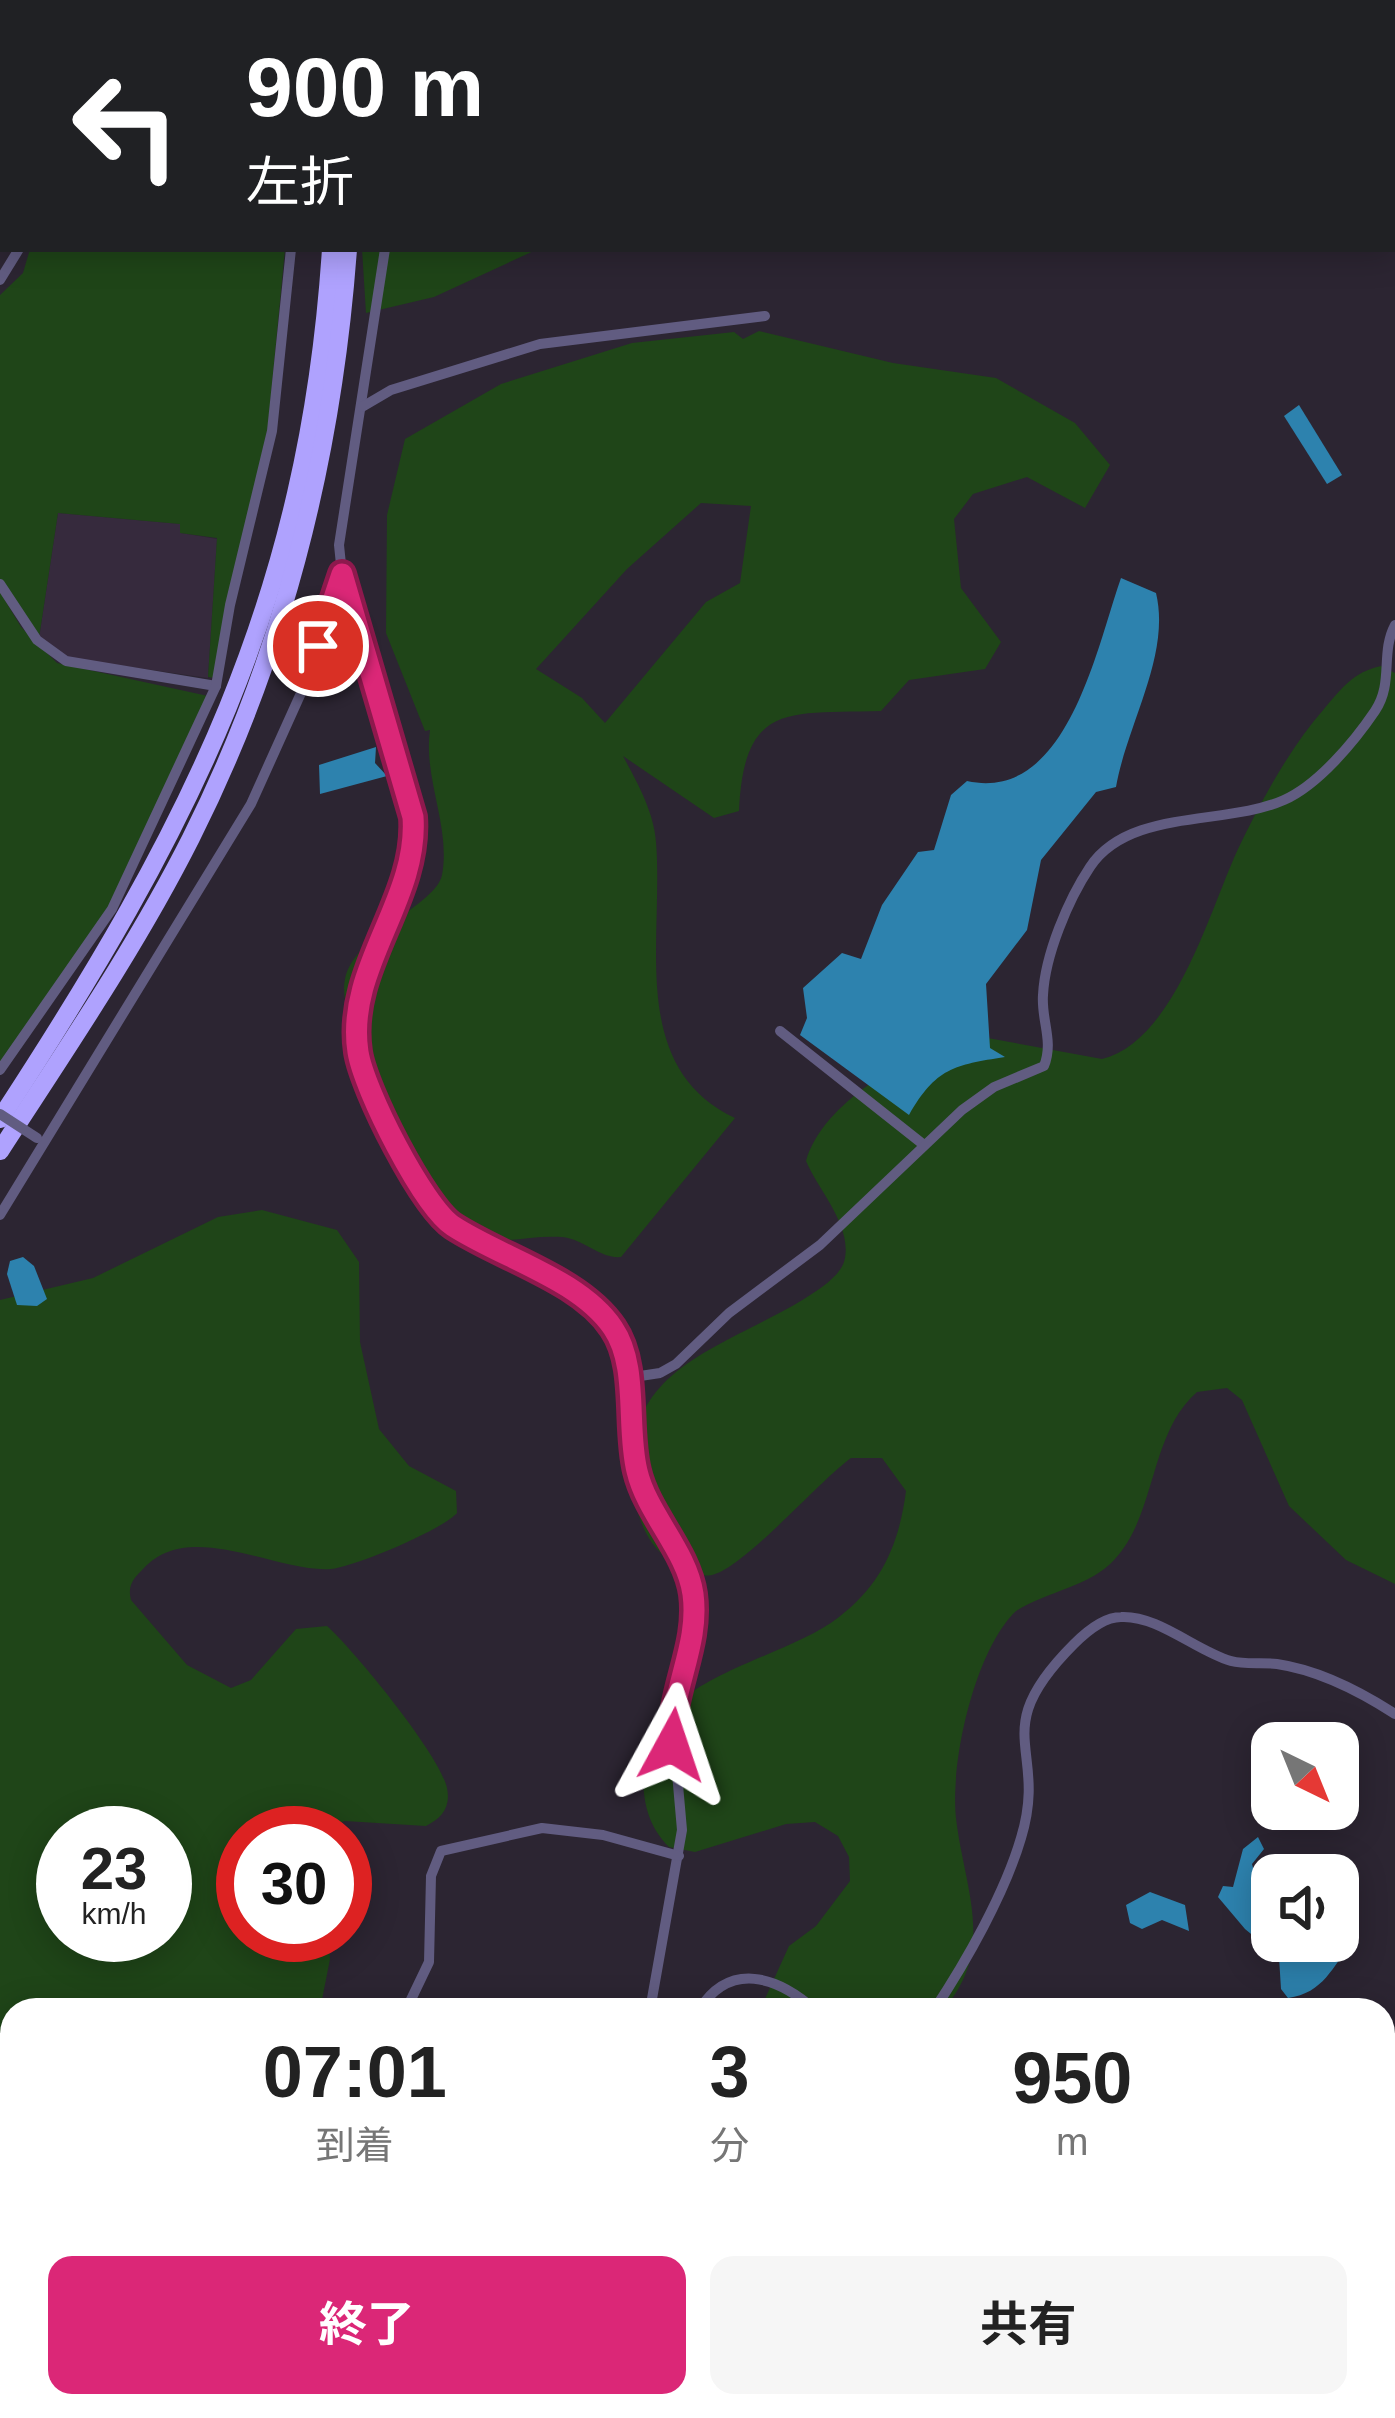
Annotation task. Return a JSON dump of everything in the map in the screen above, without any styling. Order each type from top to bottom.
[{"type":"highway","points":[[0,1116],[130,915],[204,772],[242,682],[300,482],[326,329],[332,252]]},
{"type":"highway","points":[[0,1151],[145,924],[244,722],[284,610],[312,506],[332,403],[348,252]]},
{"type":"street","points":[[0,280],[17,252]]},
{"type":"street","points":[[0,1070],[112,909],[216,686],[230,605],[272,431],[291,252]]},
{"type":"street","points":[[385,252],[339,545],[342,574],[393,733],[415,846],[364,980],[358,1051],[365,1078],[440,1214],[600,1312],[616,1331],[627,1378],[628,1425],[644,1498],[693,1590],[693,1628],[670,1705],[682,1830],[652,1998]]},
{"type":"street","points":[[362,407],[391,390],[540,344],[765,316]]},
{"type":"street","points":[[0,1215],[41,1139],[251,804],[300,698],[342,574]]},
{"type":"street","points":[[0,584],[37,640],[66,661],[216,686]]},
{"type":"street","points":[[627,1378],[660,1373],[676,1364],[729,1313],[820,1245],[982,1094],[1043,1066],[1048,1041],[1042,1006],[1046,977],[1074,898],[1103,851],[1136,833],[1255,809],[1294,795],[1344,748],[1381,702],[1395,625]]},
{"type":"street","points":[[780,1031],[924,1145]]},
{"type":"street","points":[[0,1116],[41,1139]]},
{"type":"street","points":[[941,1998],[988,1912],[1023,1833],[1028,1797],[1022,1736],[1025,1707],[1062,1656],[1103,1622],[1134,1618],[1227,1659],[1291,1667],[1362,1693],[1395,1714]]},
{"type":"street","points":[[412,1998],[429,1962],[431,1876],[441,1850],[542,1828],[603,1835],[679,1856]]},
{"type":"street","points":[[708,1998],[719,1984],[750,1976],[778,1985],[797,1998]]},
{"type":"shaded area","points":[[58,513],[181,524],[181,533],[217,539],[208,678],[68,658],[39,638]]},
{"type":"green space","points":[[29,252],[285,252],[268,426],[215,678],[208,677],[217,538],[180,533],[180,524],[58,513],[39,638],[0,579],[0,295],[23,273]]},
{"type":"green space","points":[[362,252],[532,252],[434,297],[366,313]]},
{"type":"green space","points":[[759,331],[893,363],[996,378],[1075,423],[1110,465],[1085,508],[1027,477],[973,494],[954,519],[961,588],[1001,642],[985,669],[909,680],[881,711],[820,712],[777,721],[750,749],[739,811],[714,818],[623,756],[655,831],[656,959],[665,1034],[678,1067],[701,1095],[735,1118],[621,1257],[562,1237],[488,1241],[460,1236],[433,1218],[415,1189],[393,1106],[353,1026],[344,993],[352,963],[364,948],[437,886],[444,857],[430,766],[430,730],[425,731],[386,633],[387,515],[405,439],[501,384],[632,343],[734,332],[743,339]],"holes":[[[701,503],[751,506],[740,583],[706,602],[605,723],[582,698],[536,669],[627,569]]]},
{"type":"green space","points":[[0,592],[21,627],[57,663],[208,696],[110,907],[0,1066]]},
{"type":"green space","points":[[1381,666],[1395,673],[1395,1584],[1346,1560],[1289,1506],[1242,1400],[1227,1388],[1197,1392],[1170,1429],[1139,1519],[1115,1559],[1093,1576],[1016,1611],[1001,1629],[977,1679],[962,1738],[955,1795],[973,1941],[969,1964],[951,1998],[765,1998],[789,1946],[816,1926],[850,1881],[849,1857],[838,1836],[815,1822],[786,1824],[695,1852],[669,1847],[647,1808],[643,1780],[648,1745],[663,1717],[687,1695],[813,1634],[854,1604],[886,1562],[906,1491],[882,1458],[851,1458],[743,1557],[712,1575],[695,1574],[663,1555],[640,1518],[632,1456],[639,1421],[655,1394],[678,1371],[809,1296],[841,1268],[844,1236],[806,1161],[830,1119],[868,1085],[955,1032],[1102,1059],[1128,1047],[1150,1027],[1187,970],[1238,849],[1287,758],[1343,688],[1363,672]]},
{"type":"green space","points":[[262,1210],[337,1230],[359,1262],[360,1342],[379,1429],[409,1466],[456,1491],[457,1513],[397,1547],[331,1569],[209,1547],[185,1548],[163,1554],[144,1568],[130,1590],[131,1600],[187,1665],[231,1688],[251,1680],[296,1629],[327,1626],[375,1679],[441,1773],[448,1801],[441,1815],[426,1826],[372,1823],[372,1806],[216,1806],[216,1962],[329,1962],[322,1998],[0,1998],[0,1300],[93,1278],[218,1217]]},
{"type":"water","points":[[1299,405],[1342,475],[1327,484],[1284,416]]},
{"type":"water","points":[[1121,578],[1156,593],[1159,617],[1153,665],[1116,787],[1096,792],[1041,860],[1027,930],[986,984],[990,1048],[1005,1057],[948,1071],[928,1087],[909,1115],[800,1035],[807,1018],[803,988],[842,953],[861,959],[882,905],[918,852],[934,850],[951,795],[967,781],[1001,782],[1030,769],[1053,745],[1088,679]]},
{"type":"water","points":[[376,747],[375,763],[387,776],[320,794],[319,765]]},
{"type":"water","points":[[23,1257],[34,1266],[47,1299],[37,1306],[17,1305],[7,1274],[10,1261]]},
{"type":"water","points":[[1258,1837],[1264,1849],[1251,1854],[1251,1934],[1218,1897],[1223,1886],[1233,1887],[1243,1849]]},
{"type":"water","points":[[1150,1892],[1185,1905],[1189,1931],[1162,1920],[1142,1929],[1130,1923],[1126,1905]]},
{"type":"water","points":[[1279,1962],[1338,1962],[1310,1991],[1288,1998],[1281,1989]]},
{"type":"route","points":[[318,646],[342,574],[393,733],[413,817],[415,846],[407,877],[364,980],[358,1011],[358,1051],[365,1078],[432,1204],[449,1224],[575,1295],[600,1312],[616,1331],[625,1355],[628,1425],[644,1498],[693,1590],[693,1628],[685,1668],[670,1705],[672,1745]]}]
